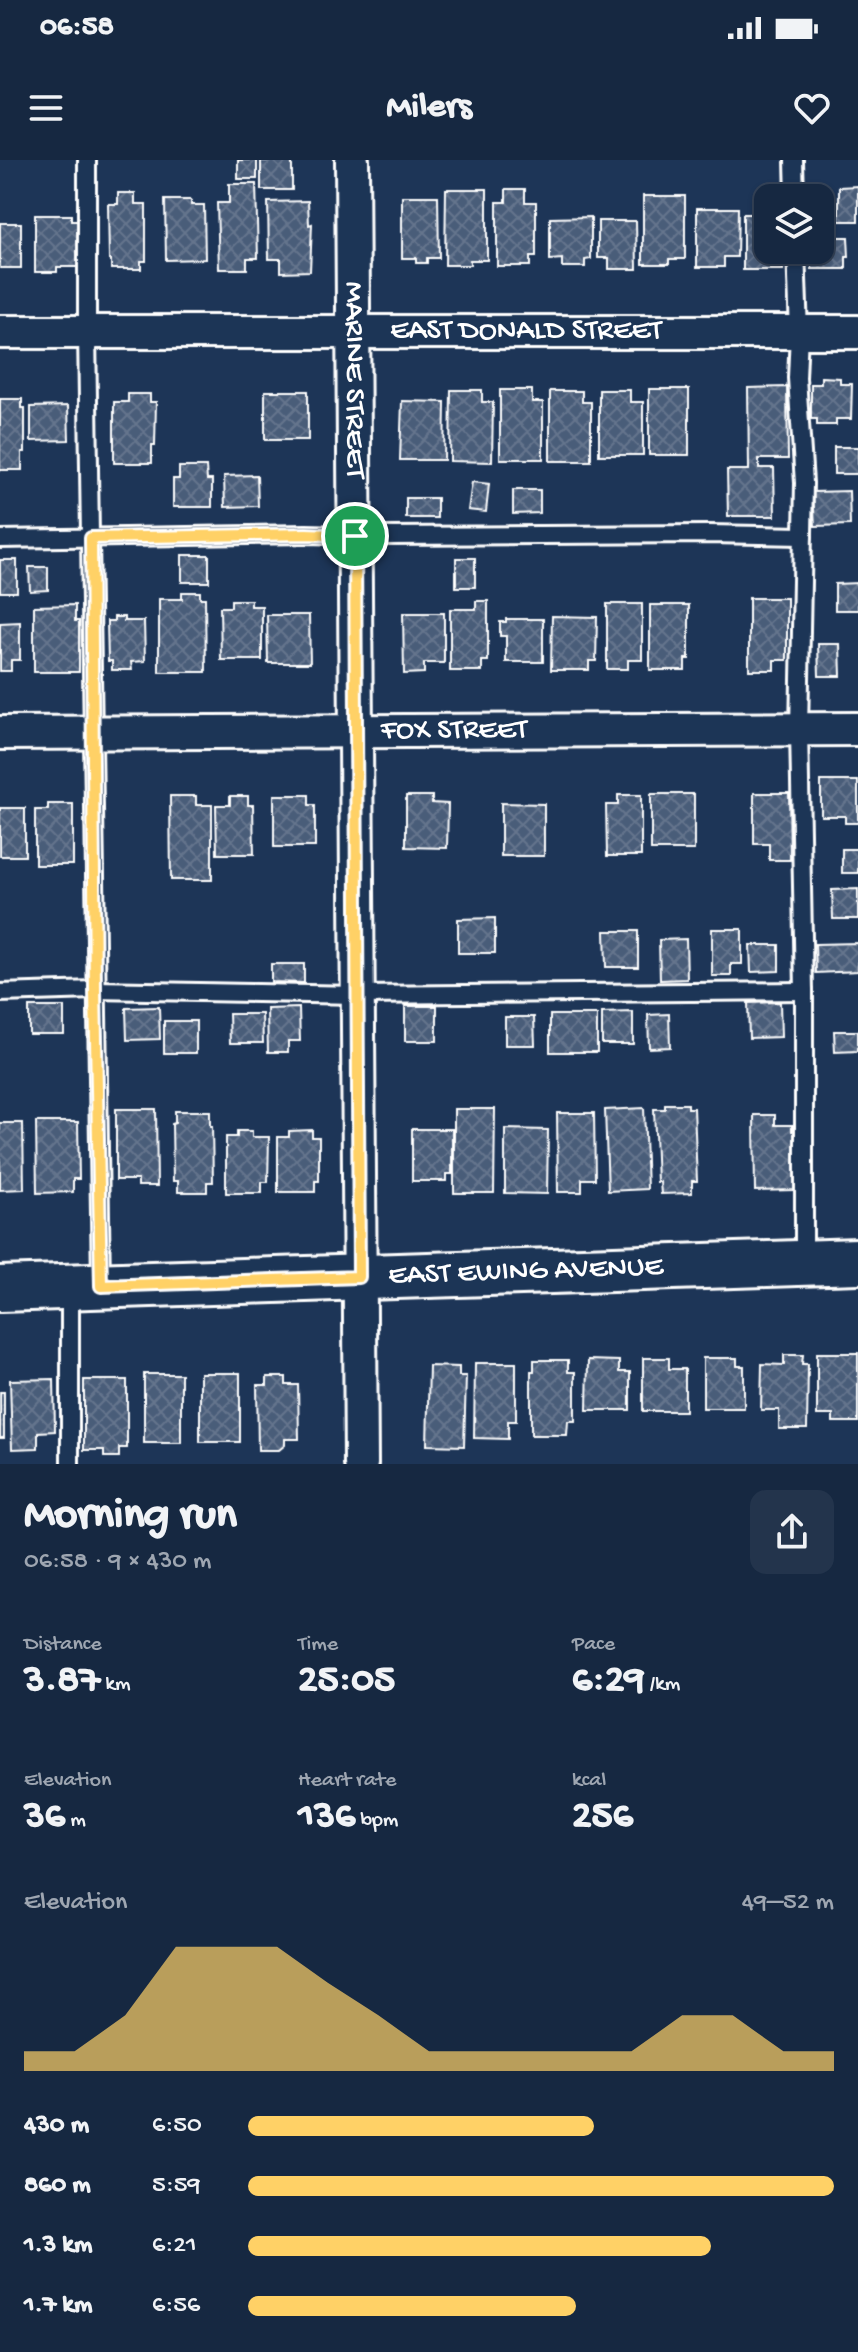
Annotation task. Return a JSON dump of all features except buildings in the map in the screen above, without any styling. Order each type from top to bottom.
[{"type":"street","name":"MARINE STREET","points":[[352,160],[361,1464]]},
{"type":"street","name":"EAST DONALD STREET","points":[[0,332],[858,332]]},
{"type":"street","name":"FOX STREET","points":[[0,733],[858,729]]},
{"type":"street","name":"EAST EWING AVENUE","points":[[0,1289],[858,1261]]},
{"type":"lane","points":[[70,1464],[86,1286],[95,990],[87,160]]},
{"type":"lane","points":[[794,160],[795,184]]},
{"type":"lane","points":[[797,264],[797,378],[804,483],[799,729],[804,991],[804,1263]]},
{"type":"lane","points":[[0,539],[306,534],[803,536]]},
{"type":"lane","points":[[0,993],[95,990],[358,995],[804,991]]},
{"type":"route","points":[[355,536],[359,1277],[101,1286],[91,538],[355,536]]}]
